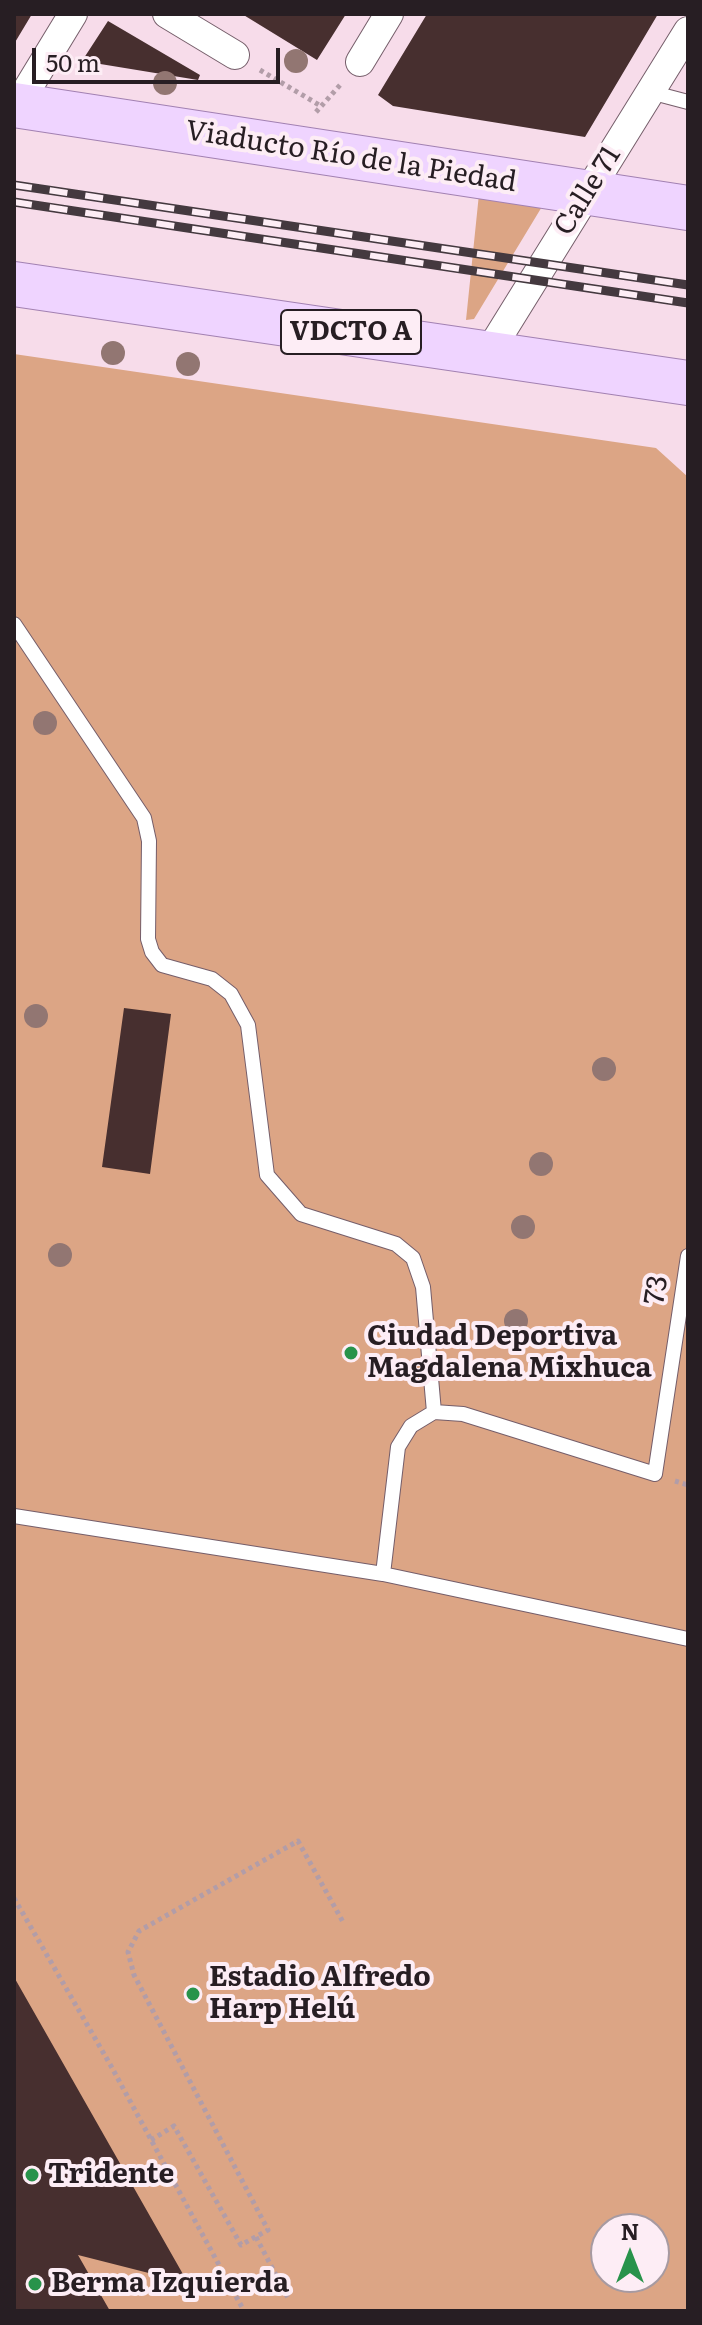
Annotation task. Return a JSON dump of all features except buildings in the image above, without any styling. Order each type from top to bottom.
[{"type":"main road","name":"Viaducto Río de la Piedad","points":[[15,106],[688,208]]},
{"type":"main road","name":"VDCTO A","points":[[14,284],[688,383]]},
{"type":"street","points":[[15,106],[73,14]]},
{"type":"street","points":[[167,14],[235,55]]},
{"type":"street","points":[[360,62],[389,14]]},
{"type":"street","name":"Calle 71","points":[[489,352],[688,31]]},
{"type":"lane","points":[[650,92],[688,102]]},
{"type":"lane","points":[[14,624],[144,818],[149,841],[148,939],[152,952],[162,965],[212,979],[231,994],[248,1025],[267,1175],[301,1214],[396,1244],[413,1258],[423,1287],[434,1412],[411,1426],[398,1447],[383,1574]]},
{"type":"lane","name":"73","points":[[434,1412],[463,1414],[655,1474],[688,1256]]},
{"type":"lane","points":[[14,1516],[383,1574],[688,1639]]},
{"type":"path","points":[[235,55],[321,106]]},
{"type":"path","points":[[284,148],[360,62]]},
{"type":"path","points":[[151,2140],[174,2126],[241,2245],[268,2230],[134,1975],[128,1952],[139,1931],[298,1841],[343,1922]]},
{"type":"path","points":[[14,1898],[244,2311]]},
{"type":"path","points":[[256,2237],[288,2298]]},
{"type":"shaded area","points":[[479,194],[543,205],[474,319],[466,320]]},
{"type":"shaded area","name":"Ciudad Deportiva Magdalena Mixhuca","points":[[14,354],[656,448],[688,477],[688,2311],[14,2311]]},
{"type":"railway","points":[[14,185],[688,285]]},
{"type":"railway","points":[[14,202],[688,303]]},
{"type":"place","name":"Ciudad Deportiva Magdalena Mixhuca","points":[[351,1353]]},
{"type":"place","name":"Estadio Alfredo Harp Helú","points":[[193,1994]]},
{"type":"place","name":"Tridente","points":[[32,2175]]},
{"type":"place","name":"Berma Izquierda","points":[[35,2284]]}]
